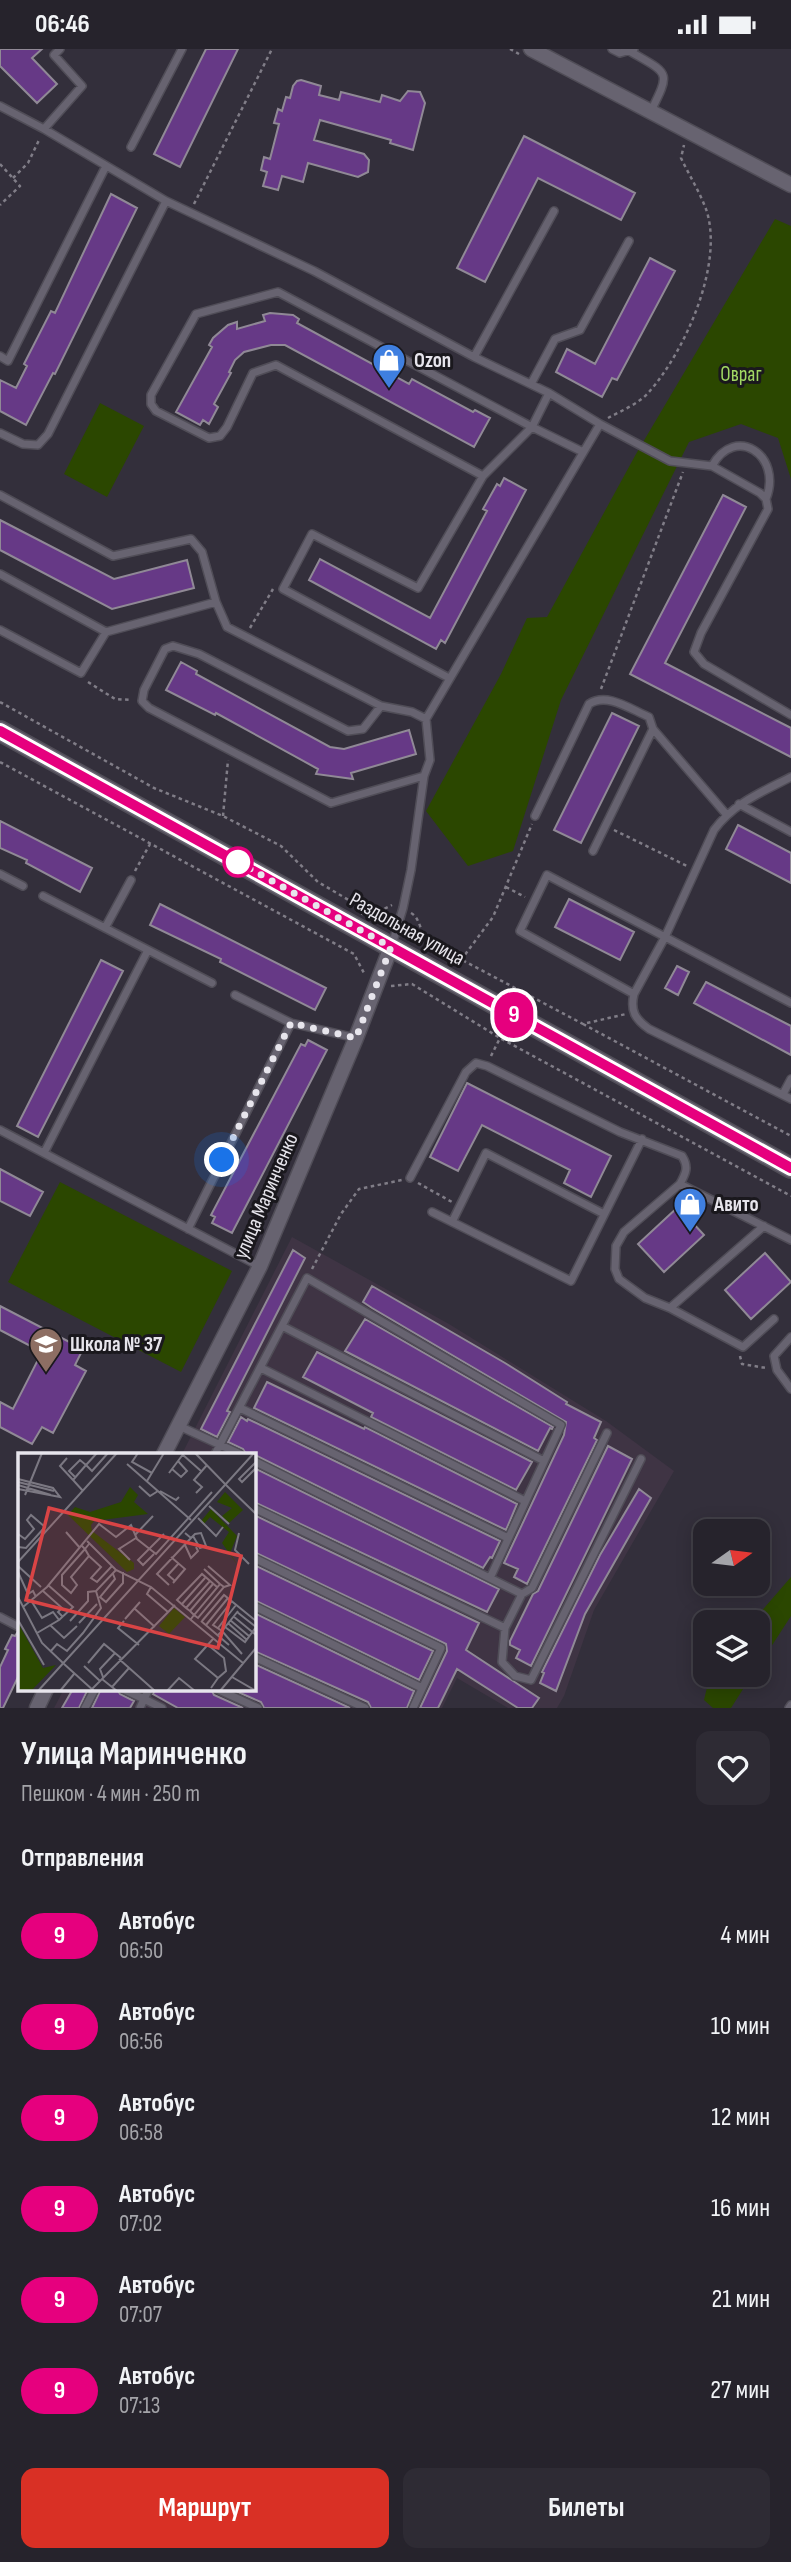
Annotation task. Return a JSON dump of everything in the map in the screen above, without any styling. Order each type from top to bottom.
[{"type":"main road","name":"Раздольная улица","points":[[0,731],[791,1168]]},
{"type":"street","points":[[526,52],[651,111],[791,184]]},
{"type":"street","name":"улица Маринченко","points":[[164,1453],[260,1266],[356,1038],[391,947]]},
{"type":"street","points":[[37,1708],[45,1691]]},
{"type":"lane","points":[[44,129],[82,86],[54,55],[60,49]]},
{"type":"lane","points":[[131,147],[182,49]]},
{"type":"lane","points":[[612,49],[621,53],[633,51],[664,74],[665,83],[651,111]]},
{"type":"lane","points":[[0,106],[166,201],[314,271],[474,357],[549,393],[670,461],[712,466],[766,499]]},
{"type":"lane","points":[[0,356],[8,361],[106,166]]},
{"type":"lane","points":[[0,433],[23,444],[38,445],[48,434],[166,201]]},
{"type":"lane","points":[[474,357],[554,211]]},
{"type":"lane","points":[[531,384],[555,339],[580,330],[629,241]]},
{"type":"lane","points":[[483,476],[276,365],[253,373],[220,436],[209,438],[156,411],[151,404],[151,395],[196,314],[278,292],[583,452]]},
{"type":"lane","points":[[449,678],[283,589],[312,534],[418,588],[483,476],[532,427],[549,393]]},
{"type":"lane","points":[[391,947],[411,870],[424,776],[430,760],[426,719],[600,424]]},
{"type":"lane","points":[[712,466],[719,454],[727,449],[740,446],[750,449],[765,460],[770,471],[771,485],[766,499],[768,509],[701,633],[694,652],[704,664],[791,715]]},
{"type":"lane","points":[[0,495],[113,556],[191,539],[202,552],[216,602],[228,627],[382,706],[412,712],[426,719]]},
{"type":"lane","points":[[0,574],[106,632]]},
{"type":"lane","points":[[0,630],[81,673],[106,632],[216,602]]},
{"type":"lane","points":[[382,706],[363,729],[348,731],[199,654],[173,646],[165,649],[144,690],[142,701],[149,708],[331,803],[424,776]]},
{"type":"lane","points":[[535,816],[589,704],[597,698],[608,699],[649,717],[653,729],[726,814]]},
{"type":"lane","points":[[593,851],[653,729]]},
{"type":"lane","points":[[791,777],[739,804],[726,814],[714,830],[634,994],[633,1012],[638,1021],[649,1029],[791,1099]]},
{"type":"lane","points":[[739,804],[791,832]]},
{"type":"lane","points":[[0,874],[23,886]]},
{"type":"lane","points":[[634,994],[520,931],[547,875],[791,1003]]},
{"type":"lane","points":[[105,927],[131,880]]},
{"type":"lane","points":[[43,896],[212,983]]},
{"type":"lane","points":[[44,1153],[148,950]]},
{"type":"lane","points":[[235,995],[291,1023],[356,1038]]},
{"type":"lane","points":[[188,1229],[291,1023]]},
{"type":"lane","points":[[411,1178],[466,1072],[475,1063],[487,1066],[620,1132],[682,1156],[687,1171],[680,1184],[624,1232],[616,1246],[615,1269],[619,1279],[645,1298],[670,1308],[743,1347],[774,1319]]},
{"type":"lane","points":[[783,1094],[791,1079]]},
{"type":"lane","points":[[0,1130],[260,1266]]},
{"type":"lane","points":[[432,1212],[571,1281],[642,1139]]},
{"type":"lane","points":[[452,1222],[486,1153],[604,1214]]},
{"type":"lane","points":[[680,1184],[791,1240]]},
{"type":"lane","points":[[670,1308],[764,1226]]},
{"type":"lane","points":[[216,1453],[307,1278],[561,1425],[489,1578]]},
{"type":"lane","points":[[282,1326],[544,1461]]},
{"type":"lane","points":[[791,1337],[774,1356],[777,1370],[791,1389]]},
{"type":"lane","points":[[261,1368],[525,1501]]},
{"type":"lane","points":[[240,1408],[508,1538]]},
{"type":"lane","points":[[178,1426],[238,1453]]},
{"type":"lane","points":[[607,1433],[533,1588],[522,1594],[505,1628],[502,1662],[515,1676],[531,1680],[641,1459]]},
{"type":"lane","points":[[256,1462],[522,1594]]},
{"type":"lane","points":[[256,1509],[505,1628]]},
{"type":"lane","points":[[256,1559],[441,1648],[413,1708]]},
{"type":"lane","points":[[256,1607],[422,1688]]},
{"type":"lane","points":[[1,1621],[18,1627]]},
{"type":"lane","points":[[256,1658],[365,1708]]},
{"type":"lane","points":[[85,1708],[94,1691]]},
{"type":"lane","points":[[127,1691],[162,1708]]},
{"type":"lane","points":[[140,1708],[148,1691]]},
{"type":"lane","points":[[221,1691],[258,1708]]},
{"type":"path","points":[[190,213],[272,49]]},
{"type":"path","points":[[509,49],[526,52]]},
{"type":"path","points":[[13,178],[28,163],[44,129]]},
{"type":"path","points":[[600,424],[648,394],[679,348],[701,299],[710,255],[707,212],[681,158],[686,146],[674,139]]},
{"type":"path","points":[[0,164],[20,186],[0,205]]},
{"type":"path","points":[[597,698],[687,463]]},
{"type":"path","points":[[245,636],[271,589],[283,589]]},
{"type":"path","points":[[81,673],[90,685],[115,699],[142,701]]},
{"type":"path","points":[[0,702],[154,788],[223,815],[281,846],[318,882],[364,909]]},
{"type":"path","points":[[223,815],[229,750]]},
{"type":"path","points":[[0,762],[345,949]]},
{"type":"path","points":[[461,960],[493,917],[535,816]]},
{"type":"path","points":[[605,826],[696,870]]},
{"type":"path","points":[[131,880],[150,844]]},
{"type":"path","points":[[505,887],[535,901]]},
{"type":"path","points":[[432,944],[791,1136]]},
{"type":"path","points":[[412,984],[500,1038],[791,1196]]},
{"type":"path","points":[[583,1024],[633,1012]]},
{"type":"path","points":[[487,1066],[500,1038]]},
{"type":"path","points":[[307,1278],[341,1214],[359,1189],[411,1178],[448,1200]]},
{"type":"path","points":[[735,1343],[742,1364],[777,1370]]},
{"type":"shaded area","points":[[292,1237],[449,1324],[606,1421],[674,1471],[594,1610],[564,1696],[557,1708],[508,1708],[457,1678],[442,1708],[54,1708],[63,1691],[256,1691],[256,1453],[183,1453]]},
{"type":"green space","name":"Овраг","points":[[775,219],[791,226],[791,479],[778,438],[741,424],[689,442],[561,700],[513,851],[468,866],[426,811],[501,674],[527,618],[547,617],[636,454]]},
{"type":"green space","points":[[100,403],[144,426],[107,497],[64,474]]},
{"type":"green space","points":[[60,1182],[232,1271],[181,1372],[8,1282]]},
{"type":"green space","points":[[791,1577],[791,1616],[770,1648],[770,1610],[762,1610]]},
{"type":"green space","points":[[707,1687],[744,1687],[731,1708],[713,1708],[704,1700]]},
{"type":"building","points":[[0,49],[42,49],[32,58],[57,84],[37,103],[0,66]]},
{"type":"building","points":[[206,49],[238,49],[180,167],[154,154]]},
{"type":"building","points":[[301,80],[321,86],[319,95],[339,100],[341,92],[380,102],[382,95],[400,101],[408,91],[420,92],[425,103],[413,150],[390,143],[391,140],[320,120],[314,140],[364,154],[369,160],[368,172],[358,177],[308,163],[303,182],[282,176],[278,190],[263,186],[267,172],[261,170],[264,157],[270,159],[279,124],[274,123],[278,109],[282,111],[286,97],[290,98],[293,86]]},
{"type":"building","points":[[524,136],[635,193],[621,220],[538,178],[485,282],[457,268]]},
{"type":"building","points":[[111,194],[137,208],[55,374],[53,373],[26,425],[0,411],[0,380],[16,388],[27,366],[24,364],[51,311],[55,313]]},
{"type":"building","points":[[650,258],[675,271],[617,380],[612,378],[602,397],[556,372],[567,349],[595,364]]},
{"type":"building","points":[[263,315],[293,315],[299,319],[297,323],[409,384],[412,379],[473,412],[475,410],[490,418],[474,447],[285,345],[271,345],[244,352],[235,360],[214,404],[218,407],[209,424],[203,420],[200,425],[176,412],[212,347],[209,345],[213,338],[228,325],[237,322],[237,329],[265,321]]},
{"type":"building","points":[[504,478],[526,490],[445,643],[441,640],[436,649],[309,580],[320,559],[430,618],[487,511],[483,509],[497,484],[500,486]]},
{"type":"building","points":[[723,495],[746,507],[665,663],[791,728],[791,757],[630,674]]},
{"type":"building","points":[[0,520],[114,579],[187,560],[194,588],[112,609],[0,550]]},
{"type":"building","points":[[181,662],[197,671],[196,674],[330,747],[344,749],[409,730],[416,754],[351,773],[353,779],[316,774],[318,769],[216,713],[215,715],[166,690]]},
{"type":"building","points":[[612,713],[639,726],[581,843],[554,830]]},
{"type":"building","points":[[0,821],[92,868],[80,892],[26,863],[27,860],[0,848]]},
{"type":"building","points":[[738,825],[791,853],[791,883],[726,849]]},
{"type":"building","points":[[569,899],[634,932],[620,960],[555,927]]},
{"type":"building","points":[[160,904],[326,988],[315,1010],[220,962],[221,959],[150,925]]},
{"type":"building","points":[[101,960],[123,971],[38,1137],[17,1126]]},
{"type":"building","points":[[677,966],[689,972],[678,995],[665,988]]},
{"type":"building","points":[[706,982],[791,1026],[791,1055],[694,1003]]},
{"type":"building","points":[[308,1040],[327,1050],[232,1233],[212,1223],[215,1217],[211,1215],[301,1044],[305,1046]]},
{"type":"building","points":[[467,1083],[611,1156],[591,1197],[564,1183],[570,1170],[482,1125],[458,1171],[430,1157]]},
{"type":"building","points":[[0,1169],[43,1192],[30,1216],[0,1201]]},
{"type":"building","points":[[678,1207],[704,1235],[664,1272],[638,1244]]},
{"type":"building","points":[[293,1250],[305,1258],[227,1411],[230,1412],[217,1437],[201,1429]]},
{"type":"building","points":[[765,1253],[791,1282],[751,1319],[725,1290]]},
{"type":"building","points":[[372,1286],[505,1363],[567,1402],[566,1404],[601,1422],[594,1438],[597,1440],[527,1584],[514,1577],[518,1569],[504,1563],[564,1435],[566,1422],[363,1302]]},
{"type":"building","points":[[0,1306],[83,1349],[75,1365],[86,1371],[53,1433],[42,1427],[32,1444],[0,1427],[0,1402],[13,1409],[42,1352],[0,1330]]},
{"type":"building","points":[[365,1319],[553,1427],[538,1451],[345,1351]]},
{"type":"building","points":[[317,1352],[532,1462],[516,1490],[371,1417],[373,1413],[303,1377]]},
{"type":"building","points":[[267,1382],[364,1429],[365,1427],[517,1504],[506,1530],[254,1408]]},
{"type":"building","points":[[241,1417],[247,1421],[248,1419],[500,1541],[492,1558],[490,1557],[483,1568],[256,1456],[256,1453],[245,1453],[228,1442]]},
{"type":"building","points":[[608,1446],[632,1459],[531,1666],[516,1658],[520,1650],[510,1645],[510,1641],[533,1594],[538,1591]]},
{"type":"building","points":[[256,1469],[499,1589],[487,1612],[256,1503]]},
{"type":"building","points":[[639,1489],[651,1498],[585,1614],[556,1691],[540,1683],[544,1673],[542,1672],[600,1555]]},
{"type":"building","points":[[256,1516],[479,1623],[466,1650],[539,1698],[532,1708],[518,1708],[457,1669],[438,1708],[420,1708],[447,1651],[446,1644],[256,1553]]},
{"type":"building","points":[[256,1566],[433,1651],[419,1680],[256,1601]]},
{"type":"building","points":[[256,1614],[414,1691],[407,1708],[371,1708],[368,1702],[256,1652]]},
{"type":"building","points":[[18,1633],[18,1677],[3,1708],[0,1708],[0,1667],[8,1650],[5,1649],[12,1635]]},
{"type":"building","points":[[256,1665],[350,1708],[264,1708],[261,1702],[236,1691],[256,1691]]},
{"type":"building","points":[[72,1691],[87,1691],[79,1708],[62,1708]]},
{"type":"building","points":[[100,1691],[118,1691],[134,1701],[130,1708],[92,1708]]},
{"type":"building","points":[[154,1691],[212,1691],[214,1695],[243,1708],[178,1708],[153,1694]]},
{"type":"bus line","name":"9","points":[[0,731],[791,1168]]},
{"type":"place","name":"Ozon","points":[[389,390]]},
{"type":"place","name":"Авито","points":[[690,1234]]},
{"type":"place","name":"Школа № 37","points":[[46,1374]]},
{"type":"route","points":[[222,1160],[291,1023],[356,1038],[391,947],[238,862]]}]
